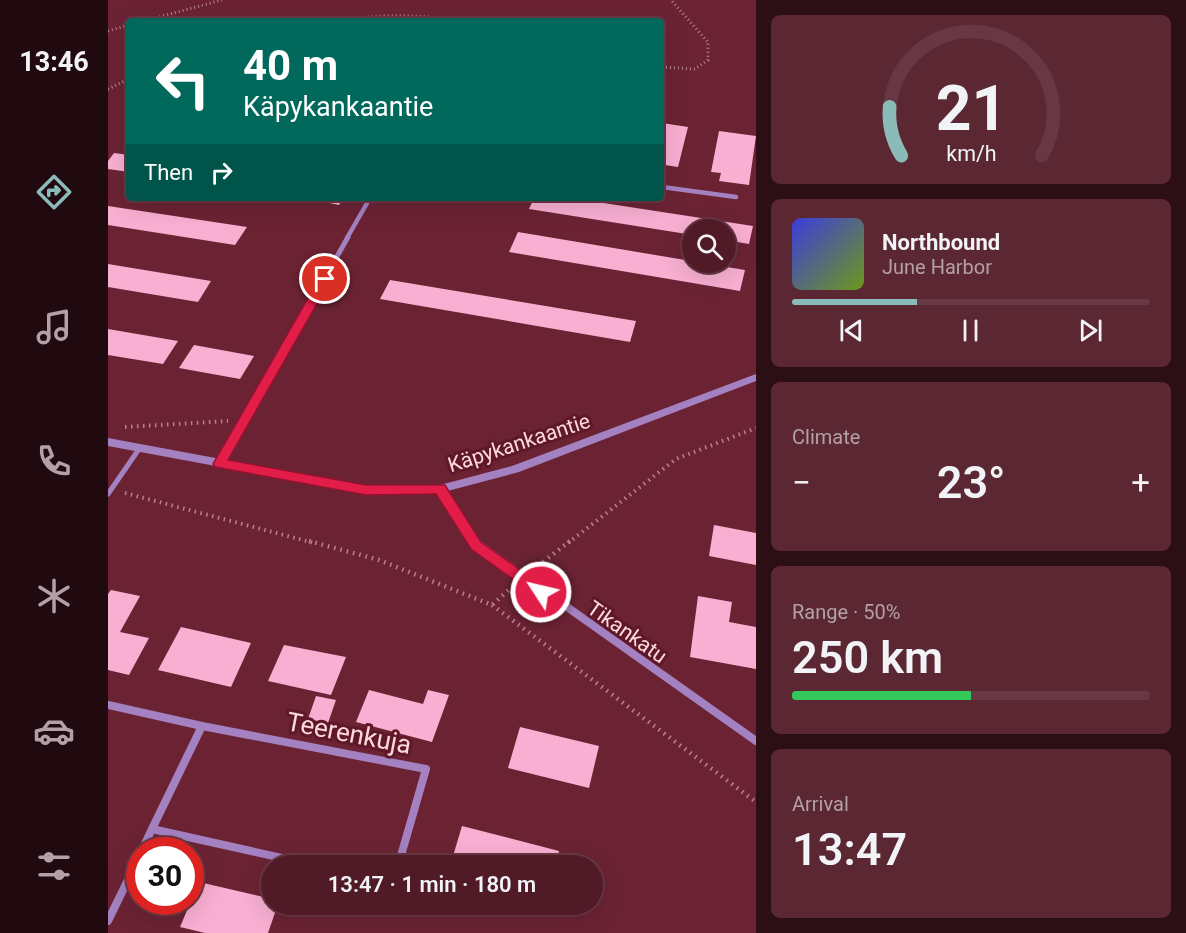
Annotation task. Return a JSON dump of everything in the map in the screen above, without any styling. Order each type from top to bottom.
[{"type":"street","points":[[664,187],[736,198]]},
{"type":"street","points":[[220,464],[368,201]]},
{"type":"street","name":"Käpykankaantie","points":[[109,442],[366,490],[440,489],[515,469],[756,377]]},
{"type":"street","points":[[109,492],[139,449]]},
{"type":"street","name":"Tikankatu","points":[[440,489],[476,545],[521,579],[756,741]]},
{"type":"street","name":"Teerenkuja","points":[[108,705],[202,726],[426,769],[401,855]]},
{"type":"street","points":[[148,837],[202,726]]},
{"type":"street","points":[[152,829],[269,855]]},
{"type":"street","points":[[108,921],[126,884]]},
{"type":"path","points":[[155,18],[222,0]]},
{"type":"path","points":[[664,67],[695,69],[708,60],[708,42],[671,0]]},
{"type":"path","points":[[353,18],[415,15],[441,18]]},
{"type":"path","points":[[108,31],[126,26]]},
{"type":"path","points":[[108,89],[126,80]]},
{"type":"path","points":[[109,442],[125,426],[245,420]]},
{"type":"path","points":[[492,605],[521,579],[676,459],[756,428]]},
{"type":"path","points":[[109,492],[379,560],[492,605],[756,802]]},
{"type":"building","points":[[664,123],[688,127],[678,167],[665,165],[664,168]]},
{"type":"building","points":[[719,131],[756,136],[749,185],[719,181],[721,173],[711,172]]},
{"type":"building","points":[[114,153],[126,155],[126,172],[108,169],[108,161]]},
{"type":"building","points":[[320,201],[341,201],[339,205]]},
{"type":"building","points":[[533,201],[590,201],[708,219],[682,219],[682,233],[529,209]]},
{"type":"building","points":[[108,206],[247,227],[235,245],[108,225]]},
{"type":"building","points":[[736,223],[753,226],[749,244],[736,242]]},
{"type":"building","points":[[518,232],[682,259],[682,273],[736,273],[736,268],[745,270],[740,291],[509,252]]},
{"type":"building","points":[[108,264],[211,281],[198,302],[108,287]]},
{"type":"building","points":[[390,280],[636,321],[630,342],[380,299]]},
{"type":"building","points":[[108,329],[178,341],[163,364],[108,355]]},
{"type":"building","points":[[194,345],[254,356],[240,379],[179,368]]},
{"type":"building","points":[[714,525],[756,533],[756,565],[709,556]]},
{"type":"building","points":[[111,590],[140,596],[120,632],[149,638],[129,675],[108,670],[108,594]]},
{"type":"building","points":[[698,596],[732,602],[729,622],[756,627],[756,669],[690,657]]},
{"type":"building","points":[[181,627],[251,643],[231,687],[158,670]]},
{"type":"building","points":[[284,645],[346,657],[331,695],[268,681]]},
{"type":"building","points":[[369,690],[423,704],[428,690],[449,695],[432,742],[356,722]]},
{"type":"building","points":[[316,696],[336,700],[328,723],[308,719]]},
{"type":"building","points":[[520,727],[599,746],[589,788],[508,768]]},
{"type":"building","points":[[462,826],[559,851],[558,855],[453,855]]},
{"type":"building","points":[[204,883],[261,896],[261,915],[274,915],[268,933],[205,933],[180,927],[185,915],[204,915]]},
{"type":"route","points":[[325,279],[220,464],[366,490],[440,489],[476,545],[541,592]]}]
